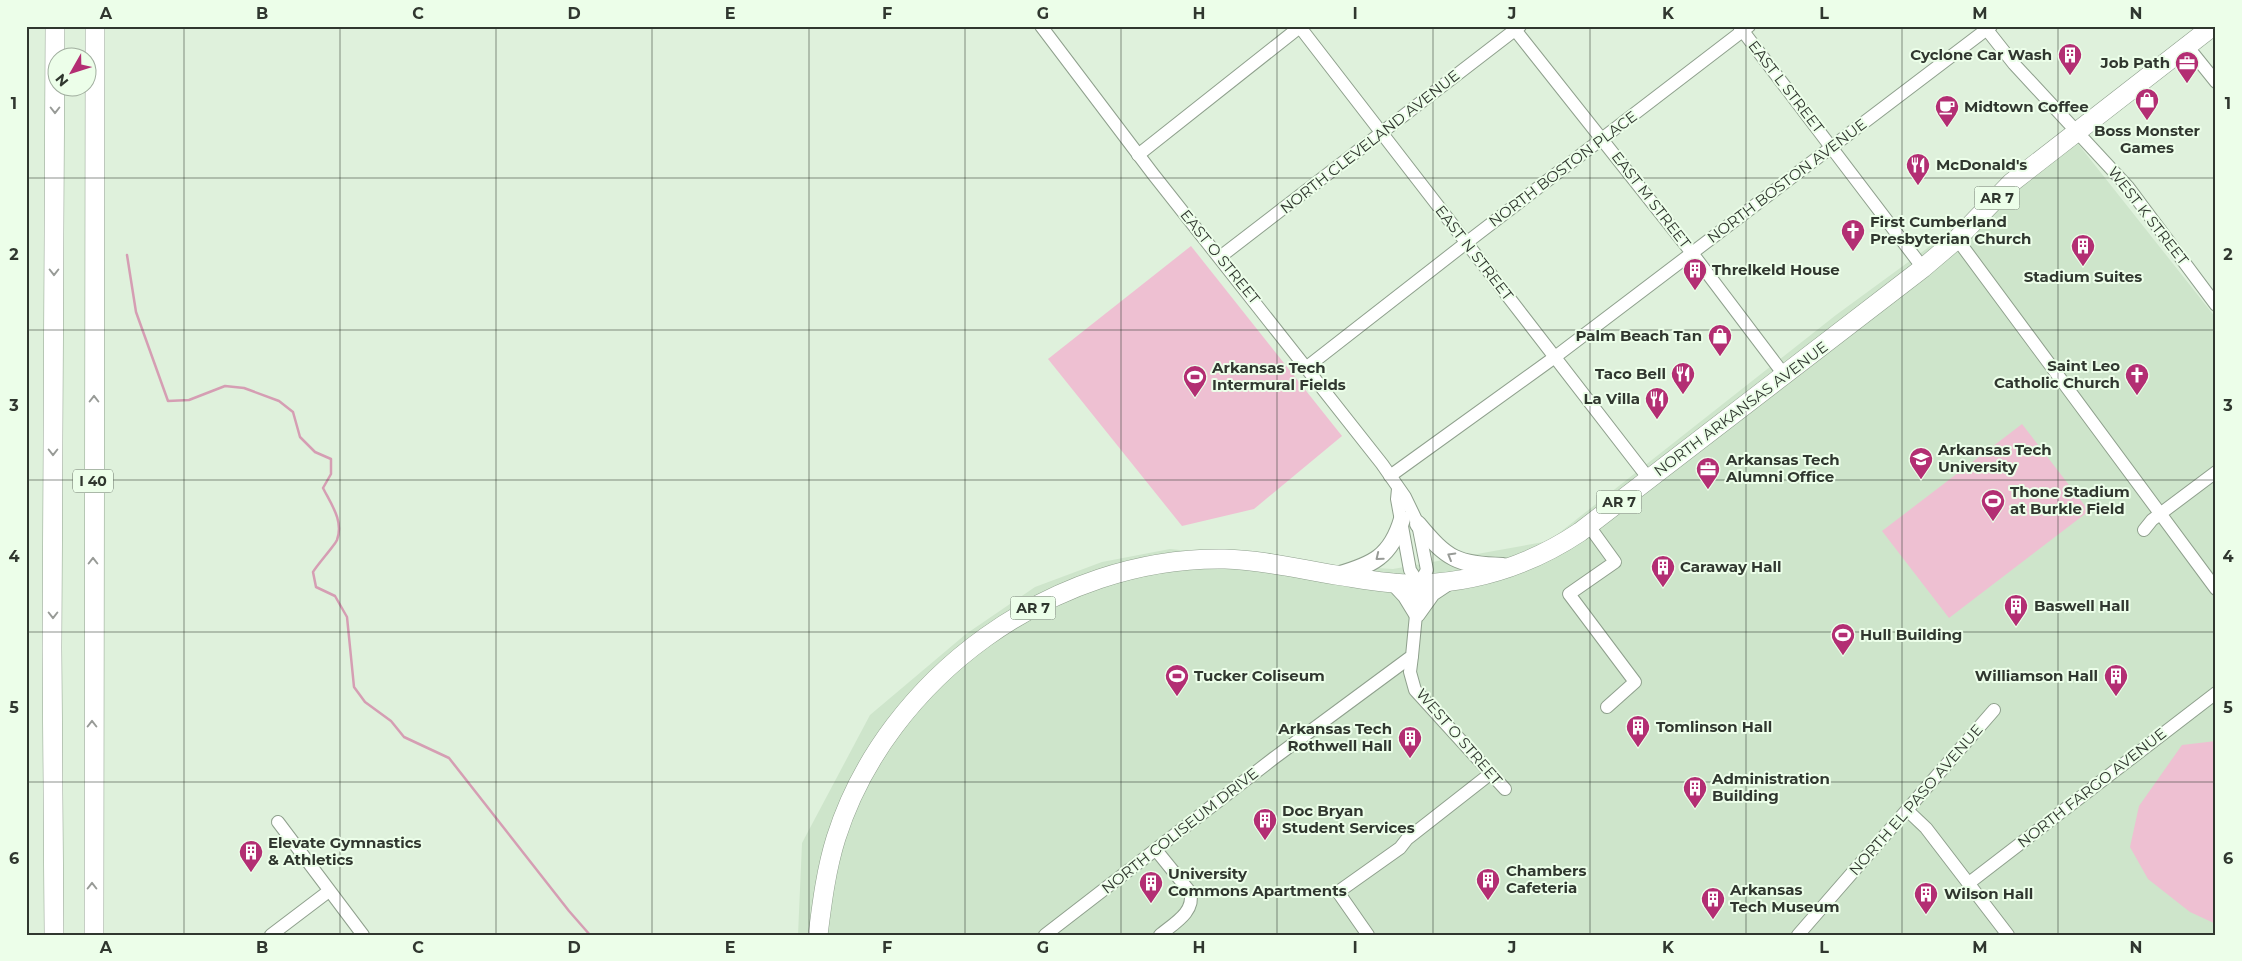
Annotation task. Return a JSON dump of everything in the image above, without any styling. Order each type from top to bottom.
[{"type":"highway","name":"I 40","points":[[54,935],[52,638],[55,26]]},
{"type":"highway","name":"I 40","points":[[94,935],[95,26]]},
{"type":"highway","name":"NORTH ARKANSAS AVENUE","points":[[818,935],[823,894],[836,838],[859,784],[889,733],[926,689],[961,656],[1015,617],[1071,590],[1115,575],[1168,563],[1223,559],[1242,560],[1337,575],[1418,584],[1482,576],[1515,566],[1558,547],[1589,526],[1923,268],[1957,239],[2011,183],[2209,28]]},
{"type":"main road","points":[[1337,575],[1367,566],[1380,558],[1410,522],[1438,548],[1466,564],[1515,566]]},
{"type":"main road","points":[[1393,582],[1406,596],[1418,614],[1432,593],[1450,581]]},
{"type":"street","name":"EAST O STREET","points":[[1041,26],[1138,155],[1307,367],[1405,497],[1410,522],[1427,570],[1418,584],[1418,614]]},
{"type":"street","points":[[1138,155],[1300,27]]},
{"type":"street","name":"EAST N STREET","points":[[1300,27],[1649,479]]},
{"type":"street","name":"NORTH CLEVELAND AVENUE","points":[[1220,258],[1516,27]]},
{"type":"street","name":"EAST M STREET","points":[[1516,27],[1785,376]]},
{"type":"street","name":"WEST K STREET","points":[[1987,27],[2014,64],[2078,130],[2128,187],[2214,298]]},
{"type":"street","name":"NORTH BOSTON AVENUE","points":[[1390,476],[1555,357],[1987,27]]},
{"type":"street","name":"EAST L STREET","points":[[1743,28],[1923,268]]},
{"type":"street","name":"NORTH BOSTON PLACE","points":[[1307,367],[1466,242],[1603,139],[1743,28]]},
{"type":"street","points":[[2188,46],[2216,82]]},
{"type":"street","points":[[1957,239],[2216,589]]},
{"type":"street","points":[[2144,530],[2160,513],[2216,472]]},
{"type":"street","points":[[1589,526],[1615,562],[1569,594],[1635,682],[1607,707]]},
{"type":"street","name":"WEST O STREET","points":[[1418,614],[1410,672],[1415,690],[1505,789]]},
{"type":"street","name":"NORTH COLISEUM DRIVE","points":[[1045,935],[1315,727],[1412,656]]},
{"type":"street","name":"NORTH FARGO AVENUE","points":[[1969,883],[2216,693]]},
{"type":"street","name":"NORTH EL PASO AVENUE","points":[[1798,935],[1994,710]]},
{"type":"street","points":[[1368,935],[1338,892],[1400,848],[1407,839],[1490,774]]},
{"type":"street","points":[[1907,810],[1926,828],[2008,935]]},
{"type":"street","points":[[278,822],[363,935]]},
{"type":"street","points":[[1156,850],[1190,892],[1192,900],[1186,913],[1160,935]]},
{"type":"street","points":[[271,935],[329,891]]},
{"type":"shaded area","name":"Arkansas Tech University","points":[[2075,140],[2216,318],[2216,935],[798,935],[802,843],[870,715],[966,634],[1035,587],[1102,562],[1170,549],[1326,565],[1393,569],[1549,541],[1836,315]]},
{"type":"shaded area","name":"Arkansas Tech Intermural Fields","points":[[1191,246],[1342,436],[1254,509],[1182,526],[1048,359]]},
{"type":"shaded area","points":[[2022,424],[2089,511],[1949,618],[1882,531]]},
{"type":"shaded area","points":[[2216,741],[2216,924],[2190,912],[2148,879],[2130,847],[2139,806],[2182,745]]},
{"type":"waterway","points":[[127,255],[136,312],[168,401],[189,400],[225,386],[244,388],[279,401],[293,412],[300,437],[315,452],[331,459],[331,474],[323,488],[336,513],[339,533],[336,543],[313,572],[316,587],[335,596],[347,617],[354,687],[365,702],[391,721],[404,737],[449,758],[590,935]]},
{"type":"place","name":"Cyclone Car Wash","points":[[2070,76]]},
{"type":"place","name":"Job Path","points":[[2187,84]]},
{"type":"place","name":"Boss Monster Games","points":[[2147,121]]},
{"type":"place","name":"Midtown Coffee","points":[[1947,128]]},
{"type":"place","name":"McDonald's","points":[[1918,186]]},
{"type":"place","name":"First Cumberland Presbyterian Church","points":[[1853,252]]},
{"type":"place","name":"Stadium Suites","points":[[2083,267]]},
{"type":"place","name":"Threlkeld House","points":[[1695,291]]},
{"type":"place","name":"Palm Beach Tan","points":[[1720,357]]},
{"type":"place","name":"Taco Bell","points":[[1683,395]]},
{"type":"place","name":"Saint Leo Catholic Church","points":[[2137,396]]},
{"type":"place","name":"Arkansas Tech Intermural Fields","points":[[1195,398]]},
{"type":"place","name":"La Villa","points":[[1657,420]]},
{"type":"place","name":"Arkansas Tech University","points":[[1921,480]]},
{"type":"place","name":"Arkansas Tech Alumni Office","points":[[1708,490]]},
{"type":"place","name":"Thone Stadium at Burkle Field","points":[[1993,522]]},
{"type":"place","name":"Caraway Hall","points":[[1663,588]]},
{"type":"place","name":"Baswell Hall","points":[[2016,627]]},
{"type":"place","name":"Hull Building","points":[[1843,656]]},
{"type":"place","name":"Tucker Coliseum","points":[[1177,697]]},
{"type":"place","name":"Williamson Hall","points":[[2116,697]]},
{"type":"place","name":"Tomlinson Hall","points":[[1638,748]]},
{"type":"place","name":"Arkansas Tech Rothwell Hall","points":[[1410,759]]},
{"type":"place","name":"Administration Building","points":[[1695,809]]},
{"type":"place","name":"Doc Bryan Student Services","points":[[1265,841]]},
{"type":"place","name":"Elevate Gymnastics & Athletics","points":[[251,873]]},
{"type":"place","name":"Chambers Cafeteria","points":[[1488,901]]},
{"type":"place","name":"University Commons Apartments","points":[[1151,904]]},
{"type":"place","name":"Wilson Hall","points":[[1926,915]]},
{"type":"place","name":"Arkansas Tech Museum","points":[[1713,920]]}]
